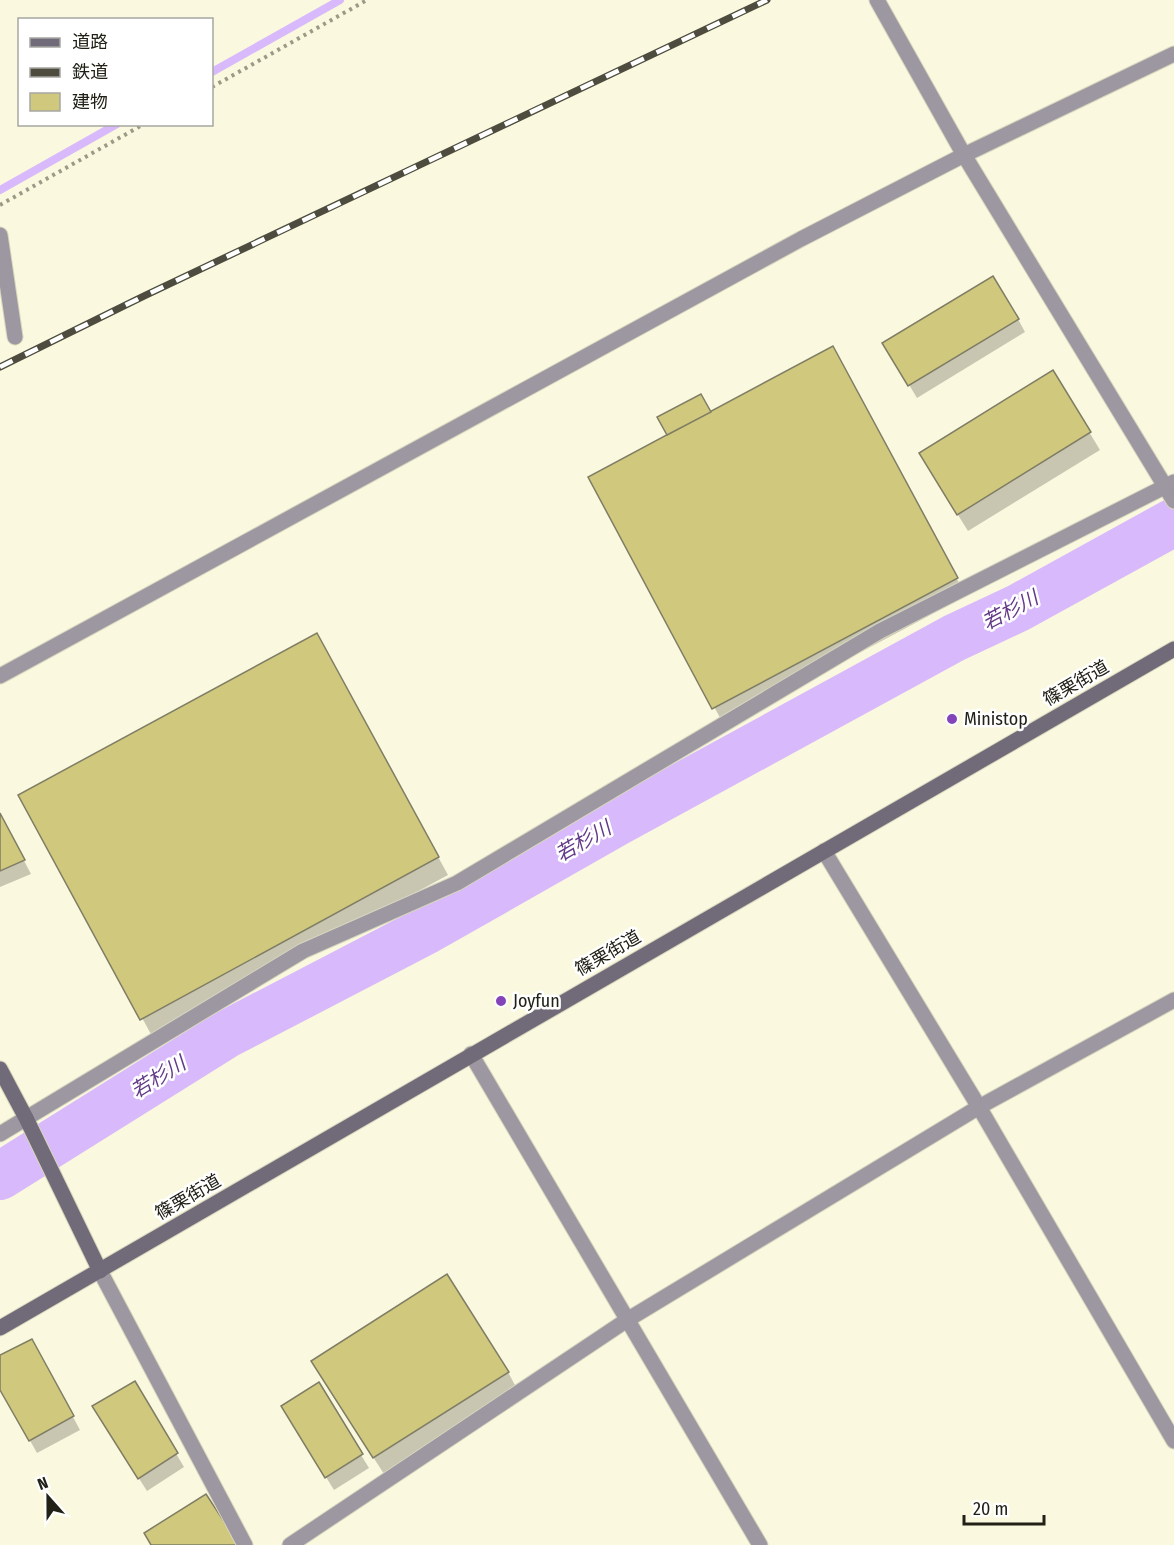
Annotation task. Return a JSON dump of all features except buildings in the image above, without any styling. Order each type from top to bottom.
[{"type":"main road","name":"篠栗街道","points":[[0,1328],[1174,649]]},
{"type":"main road","points":[[0,1069],[100,1271]]},
{"type":"street","points":[[877,0],[964,155],[1170,484],[1174,501]]},
{"type":"street","points":[[0,676],[780,251],[964,155],[1174,54]]},
{"type":"street","points":[[0,235],[15,337]]},
{"type":"street","points":[[0,1134],[303,951],[457,883],[880,631],[1170,484]]},
{"type":"street","points":[[824,850],[979,1107],[1174,1441]]},
{"type":"street","points":[[290,1545],[627,1320],[979,1107],[1174,1000]]},
{"type":"street","points":[[471,1054],[760,1545]]},
{"type":"street","points":[[100,1271],[244,1545]]},
{"type":"path","points":[[213,86],[367,0]]},
{"type":"path","points":[[0,205],[140,126]]},
{"type":"waterway","points":[[213,71],[340,0]]},
{"type":"waterway","points":[[0,190],[113,126]]},
{"type":"waterway","name":"若杉川","points":[[0,1176],[227,1034],[427,930],[617,822],[954,638],[1018,608],[1174,522]]},
{"type":"railway","points":[[0,367],[144,296],[767,0]]},
{"type":"place","name":"Ministop","points":[[952,719]]},
{"type":"place","name":"Joyfun","points":[[501,1001]]}]
